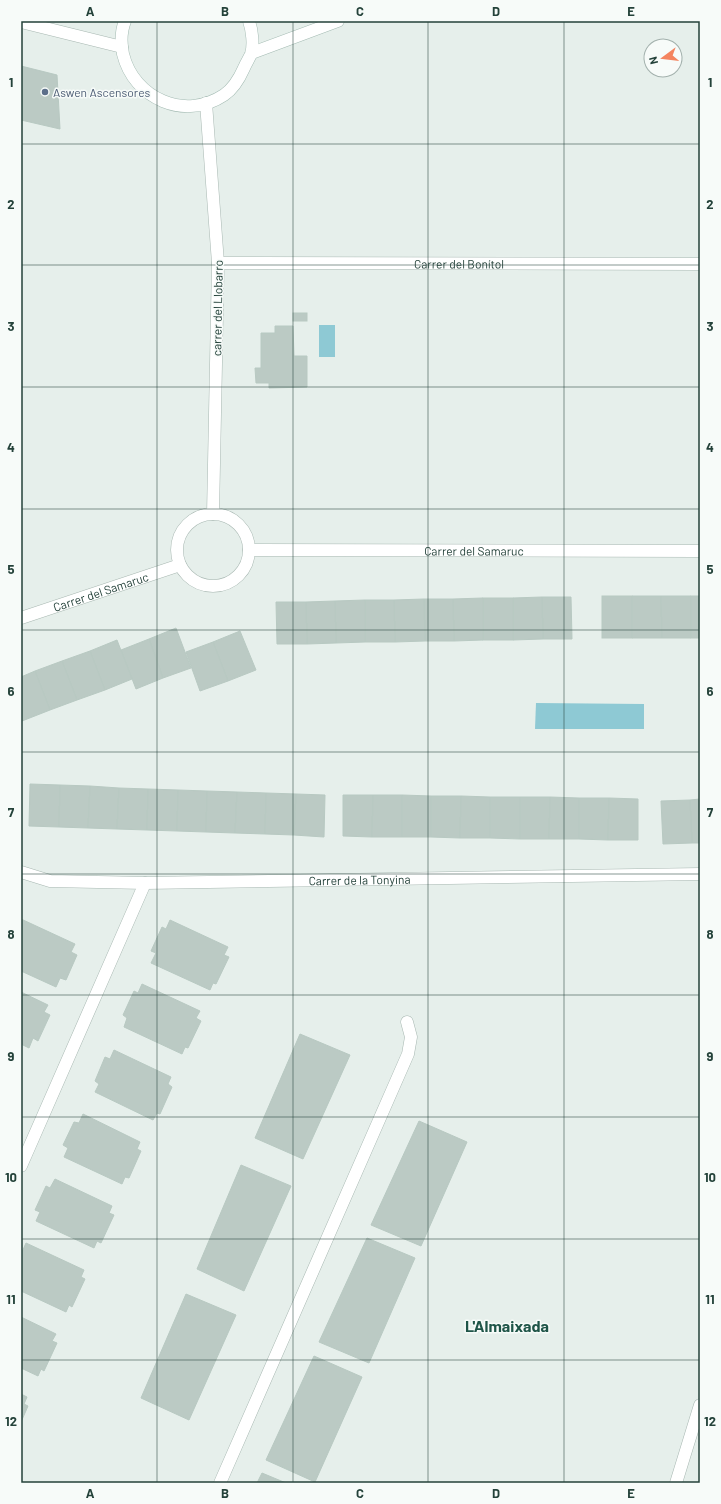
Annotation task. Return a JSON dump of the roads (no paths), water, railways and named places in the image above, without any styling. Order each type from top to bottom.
[{"type":"street","points":[[125,21],[122,26],[122,47],[126,66],[136,82],[150,95],[168,103],[187,106],[206,103],[225,94],[240,77],[252,53],[251,28],[249,21]]},
{"type":"street","points":[[252,53],[338,21]]},
{"type":"street","points":[[21,22],[122,47]]},
{"type":"street","name":"carrer del Llobarro","points":[[206,103],[218,264],[213,514]]},
{"type":"street","name":"Carrer del Bonítol","points":[[218,264],[700,264]]},
{"type":"street","points":[[213,514],[224,516],[234,521],[242,529],[247,539],[249,550],[247,562],[241,573],[232,581],[220,585],[208,586],[196,582],[187,575],[180,565],[177,553],[178,541],[182,530],[191,521],[201,516],[213,514]]},
{"type":"street","name":"Carrer del Samaruc","points":[[249,550],[700,551]]},
{"type":"street","name":"Carrer del Samaruc","points":[[21,618],[180,565]]},
{"type":"street","name":"Carrer de la Tonyina","points":[[21,872],[50,881],[145,883],[700,874]]},
{"type":"street","points":[[21,1166],[145,883]]},
{"type":"street","points":[[220,1483],[408,1054],[411,1037],[407,1022]]},
{"type":"street","points":[[676,1483],[700,1405]]},
{"type":"water","points":[[319,325],[335,325],[335,357],[319,357]]},
{"type":"water","points":[[536,703],[644,704],[644,729],[535,729]]},
{"type":"place","name":"Aswen Ascensores","points":[[45,92]]},
{"type":"district","name":"L'Almaixada","points":[[507,1325]]}]
